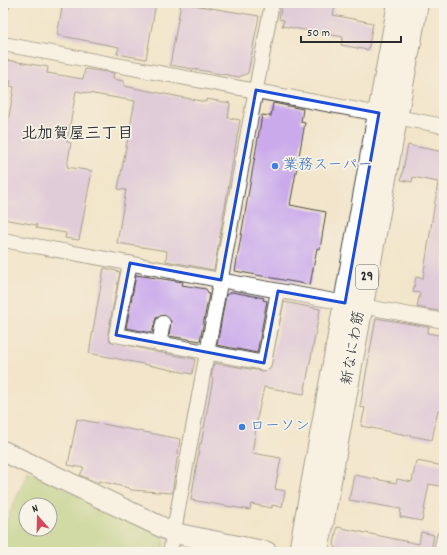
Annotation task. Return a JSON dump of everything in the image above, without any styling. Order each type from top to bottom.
[{"type":"main road","name":"新なにわ筋","points":[[300,552],[353,304],[387,115],[399,3]]},
{"type":"main road","name":"新なにわ筋","points":[[387,115],[417,3]]},
{"type":"main road","name":"新なにわ筋","points":[[317,552],[353,304]]},
{"type":"street","points":[[172,543],[272,3]]},
{"type":"street","points":[[3,44],[444,126]]},
{"type":"street","points":[[3,240],[444,321]]},
{"type":"street","points":[[130,263],[116,335],[159,344],[264,363],[278,291]]},
{"type":"street","points":[[159,344],[163,323]]},
{"type":"street","points":[[3,451],[172,543],[267,552]]},
{"type":"street","points":[[441,552],[444,537]]},
{"type":"highlighted area","points":[[256,90],[379,113],[345,303],[278,291],[264,363],[116,335],[130,263],[221,280]]},
{"type":"green space","points":[[28,471],[165,537],[163,552],[3,552],[3,530]]},
{"type":"building","points":[[63,3],[156,3],[146,59],[117,54],[119,47],[57,35]]},
{"type":"building","points":[[181,3],[259,16],[248,73],[239,77],[170,65]]},
{"type":"building","points":[[282,3],[325,3],[325,5],[335,7],[333,15],[373,23],[368,50],[341,45],[343,37],[282,26],[284,20],[279,19]]},
{"type":"building","points":[[6,60],[48,67],[47,73],[83,79],[85,69],[114,73],[113,79],[124,81],[124,86],[206,102],[206,99],[230,103],[228,118],[240,120],[214,270],[166,261],[167,251],[117,243],[126,190],[118,189],[135,101],[76,91],[67,142],[71,143],[67,167],[92,171],[79,240],[65,238],[66,233],[36,228],[37,225],[3,219],[3,152],[14,87],[10,86],[11,81],[3,80]]},
{"type":"building","points":[[273,103],[303,109],[301,122],[305,123],[290,205],[326,212],[320,249],[317,248],[310,285],[235,271],[262,115],[271,116]]},
{"type":"building","points":[[408,145],[444,152],[444,312],[417,307],[420,293],[413,292],[416,277],[423,278],[438,182],[413,177],[412,182],[401,180]]},
{"type":"building","points":[[104,268],[120,272],[108,333],[110,341],[195,359],[192,374],[89,353]]},
{"type":"building","points":[[136,275],[183,282],[182,285],[206,289],[209,294],[200,341],[169,336],[171,321],[164,315],[156,318],[152,333],[126,328]]},
{"type":"building","points":[[232,292],[264,298],[263,300],[267,301],[257,353],[217,345],[226,295]]},
{"type":"building","points":[[284,302],[320,309],[304,394],[264,387],[258,414],[252,453],[281,458],[275,489],[285,491],[282,507],[272,505],[272,508],[251,504],[250,510],[191,500],[200,443],[201,444],[213,378],[211,377],[214,363],[262,371],[270,369]]},
{"type":"building","points":[[376,318],[429,327],[427,333],[444,336],[444,411],[438,410],[432,440],[361,426],[365,408],[360,407]]},
{"type":"building","points":[[77,419],[180,439],[172,493],[131,490],[129,488],[99,481],[98,483],[80,475],[84,468],[68,465]]},
{"type":"building","points":[[416,461],[444,466],[444,487],[429,484],[422,521],[400,517],[401,509],[349,500],[354,475],[396,483],[397,479],[412,482]]},
{"type":"building","points":[[337,527],[419,544],[421,532],[434,535],[432,546],[433,552],[350,552],[337,550],[334,545]]},
{"type":"place","name":"業務スーパー","points":[[275,166]]},
{"type":"place","name":"ローソン","points":[[242,427]]},
{"type":"district","name":"北加賀屋三丁目","points":[[77,134]]}]
